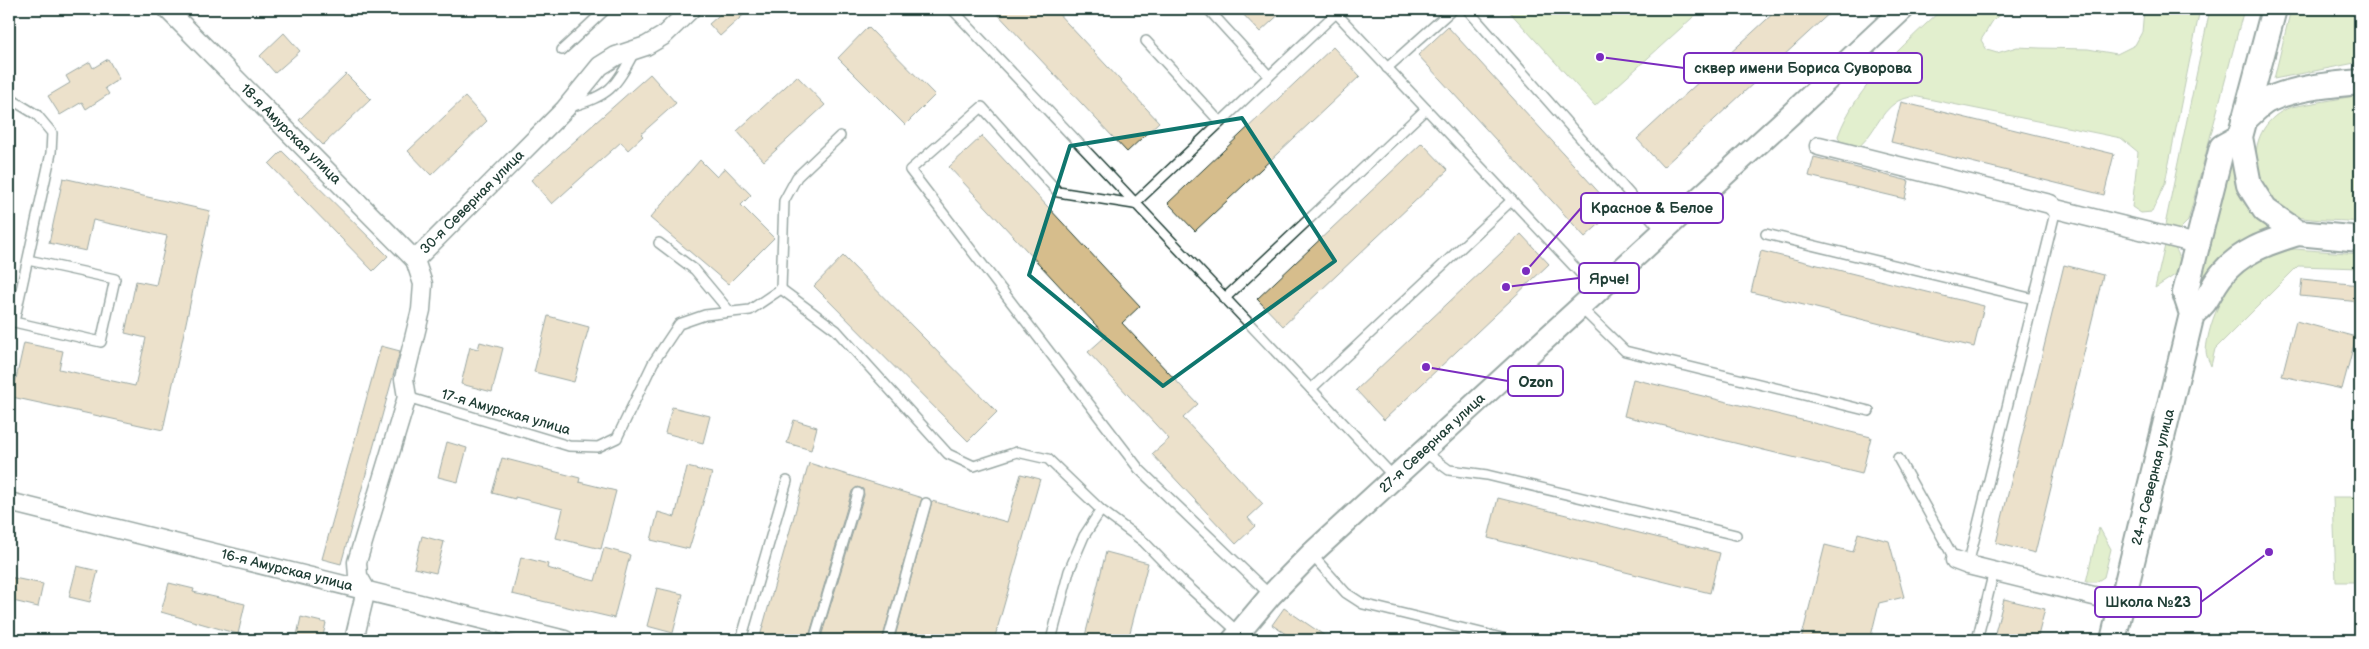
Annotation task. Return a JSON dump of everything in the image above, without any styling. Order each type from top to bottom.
[{"type":"main road","points":[[2274,9],[2242,128],[2244,171],[2255,198],[2265,210],[2298,233]]},
{"type":"main road","name":"24-я Северная улица","points":[[2113,640],[2192,314],[2185,294],[2222,147],[2242,128],[2266,100],[2280,95],[2330,85],[2360,82]]},
{"type":"main road","points":[[2192,314],[2205,304],[2221,275],[2239,258],[2260,246],[2298,233],[2360,239]]},
{"type":"street","name":"18-я Амурская улица","points":[[167,9],[415,260]]},
{"type":"street","name":"30-я Северная улица","points":[[366,590],[358,576],[357,562],[407,397],[404,379],[421,310],[423,284],[415,260],[565,109],[600,66],[616,56],[663,36],[692,9]]},
{"type":"street","name":"27-я Северная улица","points":[[1236,636],[1270,596],[1311,554],[1663,232],[1903,9]]},
{"type":"street","points":[[1819,146],[2050,204],[2056,209],[2197,244]]},
{"type":"street","name":"16-я Амурская улица","points":[[9,502],[564,640]]},
{"type":"street","points":[[1962,562],[2122,603]]},
{"type":"street","points":[[354,640],[366,590]]},
{"type":"lane","points":[[562,50],[606,9]]},
{"type":"lane","points":[[952,9],[1134,204],[1395,478]]},
{"type":"lane","points":[[1208,9],[1269,76]]},
{"type":"lane","points":[[1387,68],[1453,9]]},
{"type":"lane","points":[[1467,9],[1663,232]]},
{"type":"lane","points":[[1134,204],[1336,13],[1598,291]]},
{"type":"lane","points":[[1146,41],[1220,122]]},
{"type":"lane","points":[[565,109],[594,100],[611,90],[622,75],[635,49]]},
{"type":"lane","points":[[9,98],[36,115],[52,133],[51,153],[14,322],[101,342],[115,279],[28,260]]},
{"type":"lane","points":[[1134,204],[1058,192],[982,107],[910,170],[1139,469],[1270,596]]},
{"type":"lane","points":[[1224,298],[1426,109]]},
{"type":"lane","points":[[840,136],[797,177],[784,201],[780,289],[836,330],[948,454],[974,466],[1016,452],[1048,458],[1101,510],[1144,542],[1236,636]]},
{"type":"lane","points":[[1311,389],[1512,200]]},
{"type":"lane","points":[[1962,562],[2034,299],[2056,209]]},
{"type":"lane","points":[[1766,234],[2034,299]]},
{"type":"lane","points":[[660,243],[695,270],[730,312]]},
{"type":"lane","name":"17-я Амурская улица","points":[[407,397],[569,446],[598,447],[618,438],[653,363],[679,324],[705,315],[750,310],[780,289]]},
{"type":"lane","points":[[1580,307],[1625,351],[1869,411]]},
{"type":"lane","points":[[1422,451],[1449,470],[1487,475],[1736,536]]},
{"type":"lane","points":[[1898,458],[1962,562]]},
{"type":"lane","points":[[741,640],[786,481]]},
{"type":"lane","points":[[814,640],[858,493]]},
{"type":"lane","points":[[888,640],[926,503]]},
{"type":"lane","points":[[1051,640],[1070,571],[1084,536],[1101,510]]},
{"type":"lane","points":[[1311,554],[1346,593],[1363,604],[1510,640]]},
{"type":"lane","points":[[1977,640],[1994,571]]},
{"type":"highlighted area","points":[[1242,118],[1335,261],[1163,386],[1029,275],[1070,146]]},
{"type":"green space","points":[[1507,9],[1702,9],[1595,106]]},
{"type":"green space","points":[[1942,9],[2005,9],[1992,22],[1981,40],[1987,50],[1997,53],[2017,47],[2088,49],[2117,54],[2135,45],[2142,32],[2144,9],[2200,9],[2165,183],[2152,212],[2141,213],[2132,207],[2138,152],[2121,138],[1913,96],[1898,101],[1891,106],[1866,140],[1853,151],[1841,145],[1838,136],[1856,100],[1882,67]]},
{"type":"green space","points":[[2210,9],[2244,9],[2188,221],[2178,231],[2164,230]]},
{"type":"green space","points":[[2291,9],[2360,9],[2360,62],[2274,79]]},
{"type":"green space","points":[[2360,95],[2360,222],[2315,219],[2292,215],[2277,205],[2266,192],[2259,177],[2256,160],[2257,144],[2264,129],[2275,116],[2291,107]]},
{"type":"green space","points":[[2233,157],[2234,181],[2241,199],[2272,230],[2236,246],[2219,262],[2196,295]]},
{"type":"green space","points":[[2166,241],[2177,251],[2180,263],[2178,273],[2155,288]]},
{"type":"green space","points":[[2295,249],[2360,254],[2360,268],[2298,266],[2215,349],[2211,366],[2206,353],[2208,339],[2216,312],[2229,286],[2247,266],[2257,259],[2280,251]]},
{"type":"green space","points":[[2333,497],[2360,497],[2360,582],[2336,582]]},
{"type":"green space","points":[[2099,527],[2111,549],[2104,577],[2096,582],[2086,582]]},
{"type":"building","points":[[726,9],[750,9],[720,36],[709,24]]},
{"type":"building","points":[[993,9],[1054,9],[1159,122],[1127,152]]},
{"type":"building","points":[[1238,9],[1285,9],[1260,32]]},
{"type":"building","points":[[1778,9],[1834,9],[1663,167],[1637,139]]},
{"type":"building","points":[[868,27],[935,95],[905,125],[838,58]]},
{"type":"building","points":[[1448,27],[1615,210],[1585,237],[1418,55]]},
{"type":"building","points":[[284,33],[300,51],[275,73],[260,56]]},
{"type":"building","points":[[1333,47],[1360,76],[1195,231],[1168,203]]},
{"type":"building","points":[[108,59],[119,79],[105,88],[109,94],[86,109],[82,102],[60,115],[48,96],[70,83],[66,76],[90,62],[93,68]]},
{"type":"building","points":[[346,74],[371,99],[323,145],[299,120]]},
{"type":"building","points":[[650,74],[676,103],[641,134],[643,136],[628,150],[621,142],[552,204],[531,180]]},
{"type":"building","points":[[797,76],[825,105],[764,161],[737,131]]},
{"type":"building","points":[[465,97],[487,121],[431,175],[408,151]]},
{"type":"building","points":[[1901,102],[2114,154],[2104,195],[1891,142]]},
{"type":"building","points":[[982,136],[1140,306],[1122,323],[1198,404],[1183,418],[1263,504],[1248,518],[1255,526],[1236,544],[1152,454],[1169,439],[1088,352],[1106,336],[949,167]]},
{"type":"building","points":[[1422,143],[1448,170],[1283,326],[1257,299]]},
{"type":"building","points":[[282,151],[388,256],[373,271],[269,164]]},
{"type":"building","points":[[1814,157],[1909,181],[1905,199],[1809,176]]},
{"type":"building","points":[[700,160],[717,177],[725,168],[751,195],[741,205],[774,238],[728,284],[650,218]]},
{"type":"building","points":[[63,178],[210,211],[163,430],[12,397],[24,343],[63,351],[59,369],[135,386],[146,338],[125,333],[136,281],[156,285],[167,236],[93,220],[86,251],[49,243]]},
{"type":"building","points":[[1521,234],[1549,264],[1384,420],[1356,390]]},
{"type":"building","points":[[1761,251],[1984,306],[1974,347],[1751,292]]},
{"type":"building","points":[[843,256],[997,412],[968,441],[814,286]]},
{"type":"building","points":[[2064,265],[2103,275],[2035,553],[1996,543]]},
{"type":"building","points":[[2302,279],[2360,285],[2360,302],[2300,296]]},
{"type":"building","points":[[548,316],[589,327],[574,382],[534,372]]},
{"type":"building","points":[[2296,321],[2356,337],[2342,389],[2282,376]]},
{"type":"building","points":[[480,342],[503,348],[492,392],[461,384],[470,347],[478,349]]},
{"type":"building","points":[[381,346],[400,351],[341,564],[322,559]]},
{"type":"building","points":[[1633,379],[1871,437],[1862,474],[1624,416]]},
{"type":"building","points":[[672,407],[710,416],[703,443],[665,433]]},
{"type":"building","points":[[794,420],[817,427],[811,450],[787,443]]},
{"type":"building","points":[[447,442],[467,448],[458,482],[438,477]]},
{"type":"building","points":[[502,458],[580,478],[579,482],[616,491],[601,549],[556,538],[563,509],[492,493]]},
{"type":"building","points":[[809,463],[922,498],[882,640],[820,640],[864,495],[863,489],[857,487],[852,491],[808,640],[759,640]]},
{"type":"building","points":[[687,467],[712,473],[689,549],[651,540],[658,512],[675,517]]},
{"type":"building","points":[[1021,474],[1040,479],[994,640],[894,640],[932,501],[1007,522]]},
{"type":"building","points":[[1498,498],[1720,553],[1710,593],[1488,538]]},
{"type":"building","points":[[1858,533],[1889,541],[1904,597],[1879,603],[1870,640],[1801,640],[1825,545],[1853,552]]},
{"type":"building","points":[[422,536],[444,542],[436,573],[414,568]]},
{"type":"building","points":[[604,548],[630,555],[614,618],[512,594],[521,557],[548,564],[547,568],[595,581]]},
{"type":"building","points":[[1106,552],[1148,563],[1128,640],[1084,640]]},
{"type":"building","points":[[77,566],[98,571],[90,602],[69,597]]},
{"type":"building","points":[[9,577],[43,584],[38,607],[9,600]]},
{"type":"building","points":[[169,583],[194,589],[193,592],[245,604],[238,634],[161,612]]},
{"type":"building","points":[[657,588],[683,594],[673,633],[647,626]]},
{"type":"building","points":[[2004,599],[2045,609],[2037,640],[1993,640]]},
{"type":"building","points":[[1284,608],[1331,640],[1295,640],[1272,625]]},
{"type":"building","points":[[301,617],[326,623],[322,640],[296,640]]},
{"type":"place","name":"сквер имени Бориса Суворова","points":[[1600,57]]},
{"type":"place","name":"Красное & Белое","points":[[1526,271]]},
{"type":"place","name":"Ярче!","points":[[1506,287]]},
{"type":"place","name":"Ozon","points":[[1426,367]]},
{"type":"place","name":"Школа №23","points":[[2269,552]]}]
